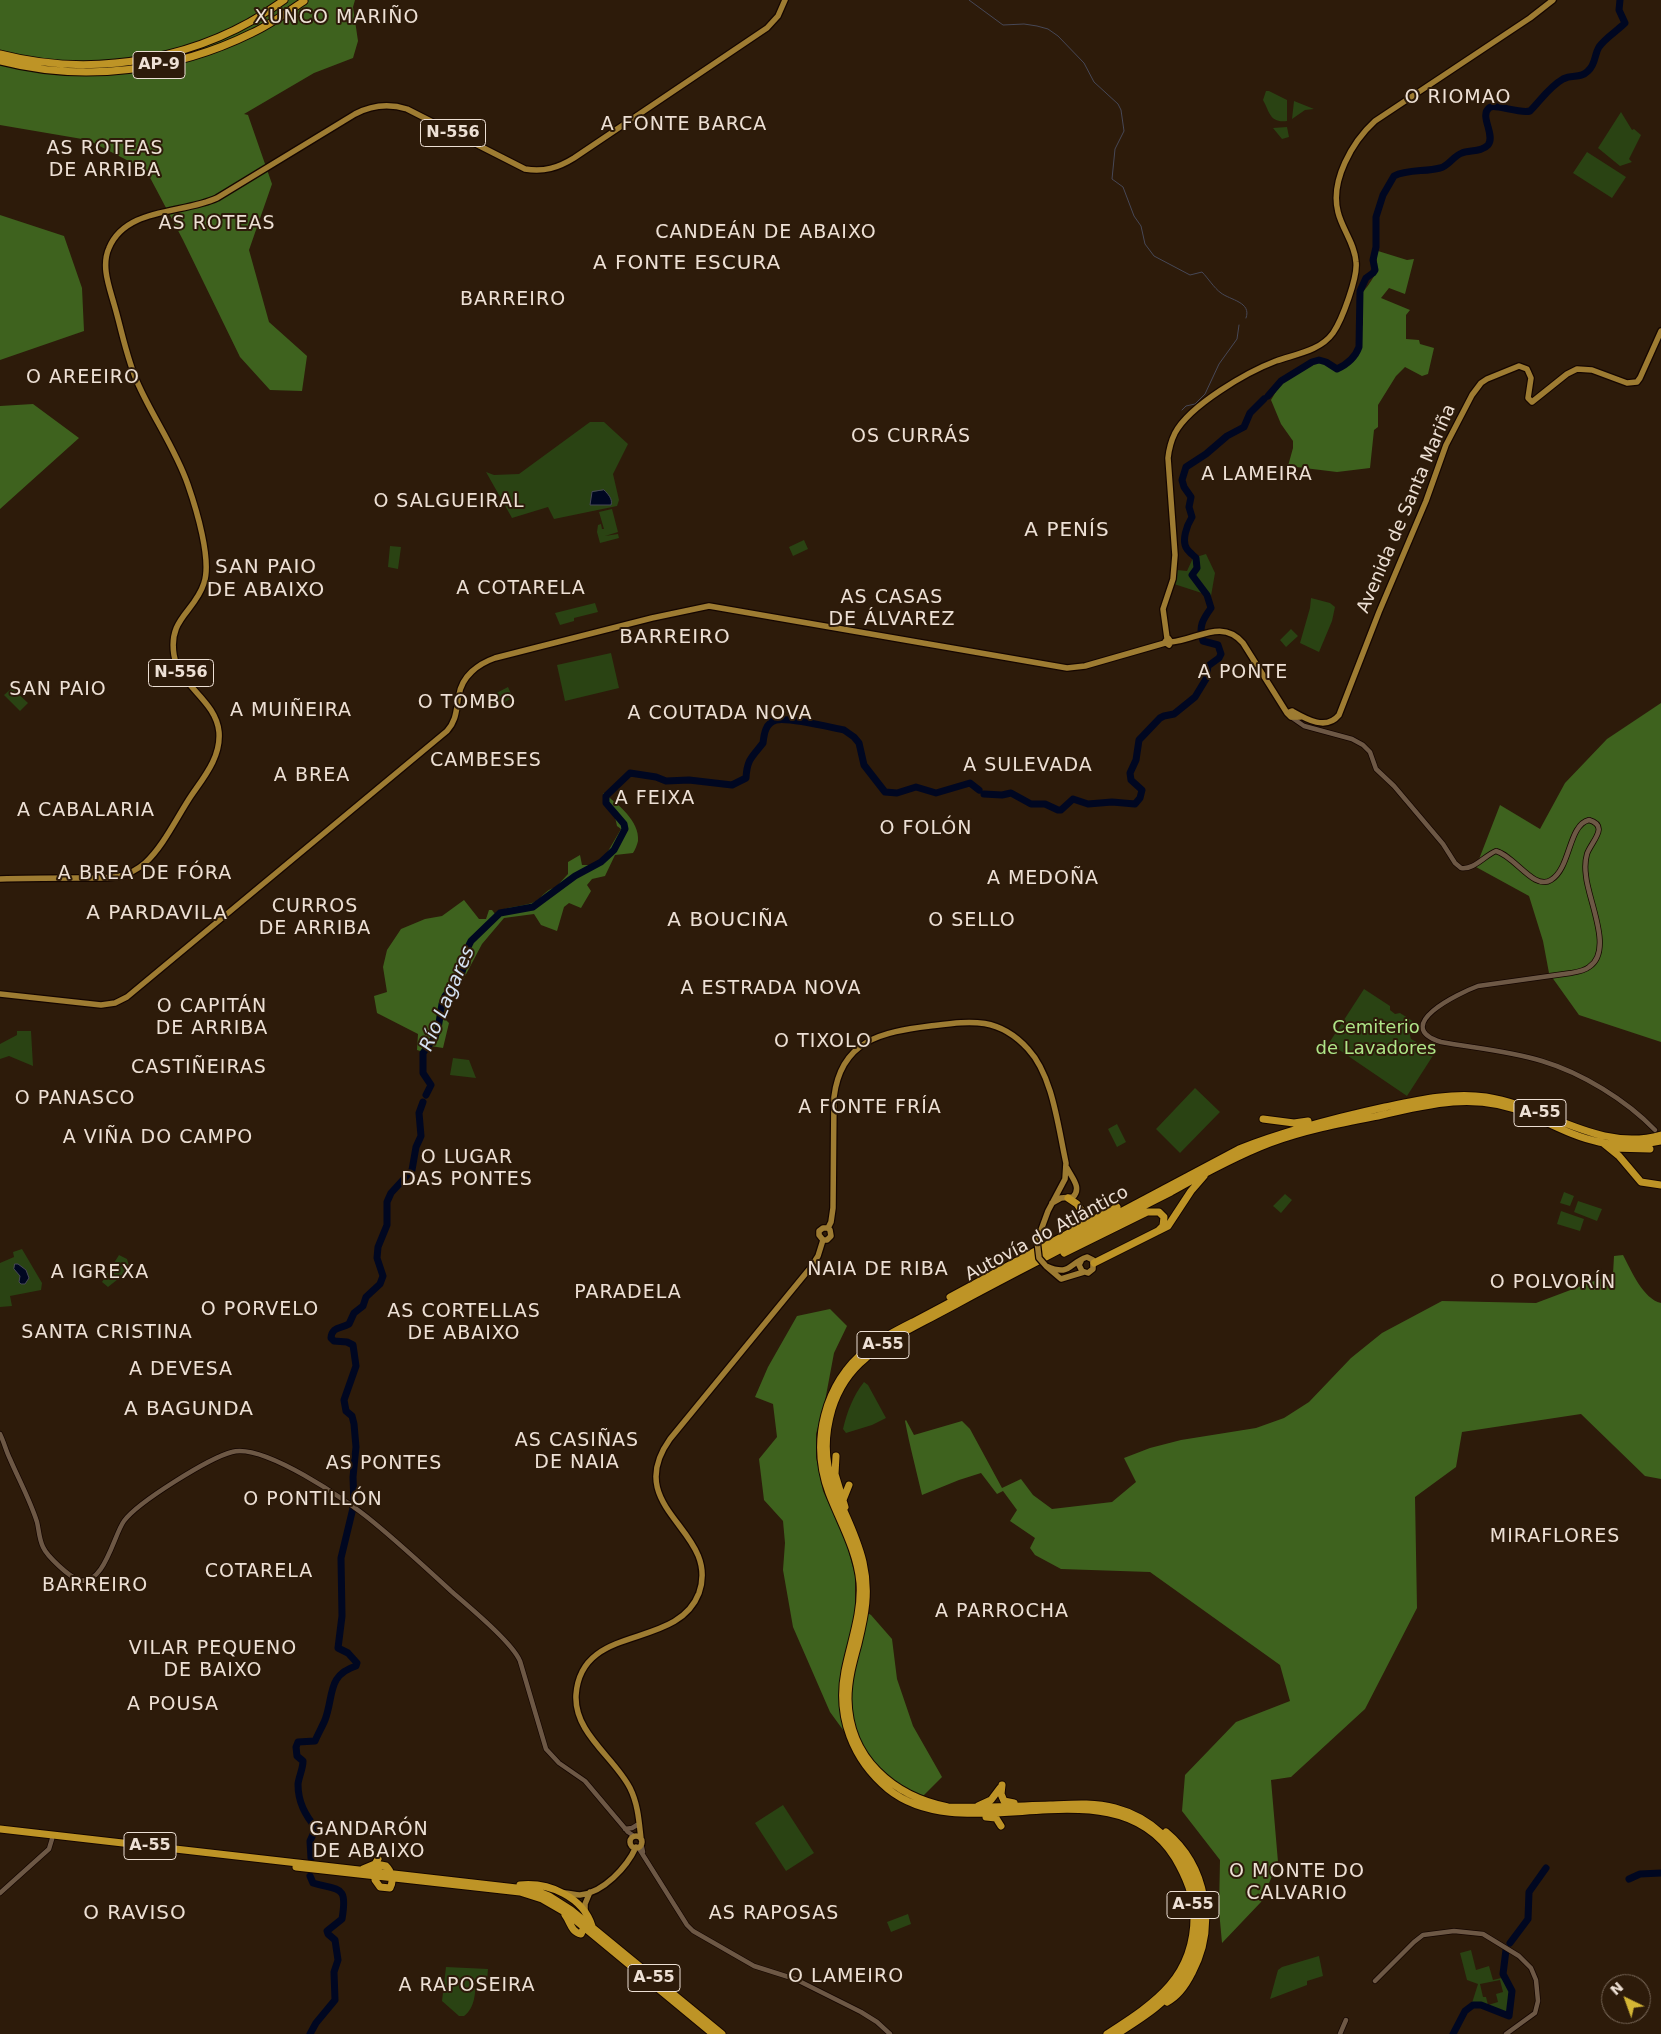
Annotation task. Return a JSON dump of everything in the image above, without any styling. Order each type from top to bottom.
[{"type":"highway","name":"AP-9","points":[[0,54],[20,60],[64,65],[99,65],[164,55],[206,43],[248,23],[284,0]]},
{"type":"highway","name":"AP-9","points":[[0,61],[63,72],[118,71],[166,64],[211,51],[254,33],[304,1]]},
{"type":"highway","points":[[1416,1101],[1448,1092]]},
{"type":"highway","name":"Autovía do Atlántico","points":[[1107,2034],[1155,2002],[1182,1969],[1187,1956],[1193,1932],[1194,1906],[1187,1882],[1172,1853],[1161,1841],[1128,1819],[1098,1811],[964,1813],[941,1812],[919,1806],[891,1791],[874,1777],[864,1765],[850,1738],[843,1709],[843,1685],[859,1613],[860,1582],[854,1553],[825,1480],[820,1444],[828,1403],[846,1371],[867,1348],[926,1314],[1239,1149],[1269,1137],[1326,1120],[1416,1101],[1453,1096],[1484,1097],[1518,1104],[1578,1129],[1604,1137],[1638,1139],[1658,1132]]},
{"type":"highway","name":"Autovía do Atlántico","points":[[1117,2034],[1158,2006],[1178,1995],[1196,1965],[1205,1934],[1206,1913],[1200,1884],[1188,1856],[1163,1829],[1116,1808],[1100,1805],[948,1807],[933,1804],[908,1794],[879,1772],[863,1751],[851,1720],[848,1696],[851,1671],[866,1610],[867,1591],[864,1565],[859,1548],[837,1500],[828,1470],[826,1444],[832,1407],[838,1392],[848,1377],[867,1356],[887,1342],[1218,1167],[1271,1143],[1307,1131],[1419,1107],[1452,1102],[1478,1102],[1528,1114],[1578,1136],[1602,1143],[1639,1144],[1661,1140]]},
{"type":"highway","points":[[1263,1119],[1294,1122],[1326,1120]]},
{"type":"highway","points":[[1602,1143],[1624,1161],[1642,1182],[1660,1186]]},
{"type":"highway","points":[[1610,1148],[1650,1149]]},
{"type":"highway","points":[[1094,1263],[1171,1223],[1202,1177],[1218,1167]]},
{"type":"highway","points":[[1063,1236],[1077,1225],[1083,1216],[1080,1207],[1067,1198]]},
{"type":"highway","points":[[926,1314],[936,1305],[984,1277],[1117,1207]]},
{"type":"highway","points":[[949,1308],[979,1297],[1147,1212],[1159,1212],[1164,1217],[1163,1226],[1158,1231]]},
{"type":"highway","points":[[836,1456],[835,1474],[845,1497],[852,1488]]},
{"type":"highway","name":"A-55","points":[[845,1497],[866,1559],[867,1591]]},
{"type":"highway","points":[[973,1807],[991,1800],[1002,1785],[1002,1797],[1008,1803],[1048,1802],[1064,1805]]},
{"type":"highway","points":[[941,1812],[960,1817],[994,1817],[998,1819],[1001,1826],[1004,1818],[1027,1811]]},
{"type":"highway","name":"A-55","points":[[0,1829],[357,1873]]},
{"type":"highway","name":"A-55","points":[[0,1833],[357,1873],[386,1869],[402,1875],[510,1886],[542,1893],[588,1926],[722,2034]]},
{"type":"highway","points":[[357,1873],[386,1869],[390,1888]]},
{"type":"highway","name":"A-55","points":[[386,1869],[411,1881],[520,1892],[540,1898],[567,1911]]},
{"type":"highway","points":[[373,1872],[378,1885]]},
{"type":"highway","points":[[357,1873],[384,1889],[411,1881]]},
{"type":"highway","points":[[510,1886],[528,1884],[541,1886],[564,1893],[573,1899],[585,1913],[588,1926],[581,1934],[573,1930],[567,1911],[573,1899],[581,1895]]},
{"type":"highway","points":[[558,1907],[570,1923]]},
{"type":"highway","name":"A-55","points":[[588,1926],[713,2034]]},
{"type":"main road","name":"N-556","points":[[0,879],[113,877],[137,869],[151,856],[201,782],[213,762],[219,743],[219,731],[213,712],[182,674],[174,656],[176,626],[203,587],[207,561],[189,486],[134,374],[112,298],[106,264],[108,251],[117,235],[128,225],[138,220],[197,206],[218,198],[355,114],[374,106],[387,105],[407,109],[525,169],[544,170],[558,167],[767,28],[778,16],[785,0]]},
{"type":"main road","points":[[1168,641],[1163,609],[1173,579],[1175,563],[1168,468],[1170,444],[1183,422],[1232,383],[1250,373],[1314,348],[1327,340],[1338,322],[1355,278],[1357,266],[1355,253],[1338,212],[1337,197],[1346,161],[1358,138],[1375,122],[1530,18],[1553,0]]},
{"type":"main road","name":"Avenida de Santa Mariña","points":[[1289,715],[1292,712],[1300,717],[1320,723],[1330,722],[1339,715],[1412,530],[1426,502],[1446,445],[1472,395],[1481,383],[1508,369],[1519,366],[1524,367],[1529,372],[1531,378],[1528,398],[1532,402],[1567,374],[1577,369],[1592,370],[1633,383],[1640,378],[1661,331]]},
{"type":"main road","points":[[0,994],[101,1005],[115,1003],[127,997],[447,731],[456,718],[459,694],[465,679],[480,665],[495,658],[705,606],[1067,668],[1085,666],[1168,641],[1222,631],[1232,633],[1238,638],[1289,715]]},
{"type":"main road","points":[[564,1893],[581,1895],[590,1892],[616,1876],[637,1844],[636,1801],[629,1786],[586,1730],[580,1718],[576,1698],[579,1679],[586,1666],[602,1650],[674,1622],[686,1613],[695,1601],[702,1579],[701,1562],[696,1548],[667,1510],[659,1494],[656,1480],[658,1461],[670,1439],[811,1266],[818,1256],[824,1240],[831,1236],[828,1228],[833,1208],[833,1114],[837,1083],[844,1066],[855,1051],[870,1040],[892,1031],[976,1021],[993,1025],[1014,1037],[1032,1053],[1044,1074],[1066,1166],[1077,1191],[1075,1196],[1052,1203]]},
{"type":"main road","points":[[1052,1272],[1064,1273],[1087,1257],[1094,1263],[1092,1271],[1060,1279],[1052,1272],[1046,1266],[1039,1258],[1037,1241],[1052,1203],[1065,1179],[1066,1166]]},
{"type":"main road","points":[[1061,1186],[1070,1181],[1074,1183]]},
{"type":"main road","points":[[1061,1186],[1061,1194],[1067,1198]]},
{"type":"main road","points":[[1081,1260],[1080,1267],[1084,1272]]},
{"type":"main road","points":[[1046,1266],[1055,1270],[1072,1268]]},
{"type":"main road","points":[[585,1913],[585,1904],[590,1892]]},
{"type":"street","points":[[1289,715],[1304,726],[1352,739],[1363,745],[1370,752],[1376,768],[1394,786],[1461,868],[1471,867],[1496,851],[1509,857],[1536,881],[1545,883],[1553,879],[1560,871],[1574,836],[1582,824],[1589,820],[1596,823],[1600,834],[1588,851],[1585,862],[1586,878],[1600,941],[1599,954],[1595,961],[1585,970],[1571,974],[1478,986],[1464,991],[1431,1011],[1424,1021],[1423,1028],[1432,1040],[1534,1059],[1558,1067],[1613,1096],[1658,1132]]},
{"type":"street","points":[[0,1434],[37,1522],[42,1545],[46,1552],[77,1579],[89,1579],[96,1573],[112,1550],[122,1525],[135,1510],[156,1494],[221,1456],[234,1451],[246,1451],[283,1464],[356,1509],[472,1608],[515,1652],[520,1660],[546,1749],[556,1760],[585,1781],[626,1830],[637,1844],[687,1925],[693,1931],[754,1966],[795,1979],[861,2012],[877,2022],[890,2034]]},
{"type":"street","points":[[626,1830],[638,1823]]},
{"type":"street","points":[[0,1893],[49,1849],[52,1839]]},
{"type":"street","points":[[1375,1981],[1420,1937],[1448,1931],[1483,1934],[1509,1948],[1527,1963],[1536,1980],[1538,2001],[1535,2013],[1506,2034]]},
{"type":"street","points":[[1340,2034],[1346,2020]]},
{"type":"green space","points":[[0,0],[355,0],[353,7],[358,41],[353,58],[314,73],[244,114],[248,115],[272,184],[249,250],[269,322],[307,356],[302,391],[270,390],[240,357],[183,240],[146,170],[88,140],[0,125]]},
{"type":"green space","points":[[1266,91],[1287,100],[1287,121],[1277,120],[1271,116],[1263,100]]},
{"type":"green space","points":[[1294,101],[1314,109],[1305,110],[1292,119]]},
{"type":"green space","points":[[1621,112],[1632,130],[1634,129],[1641,135],[1629,159],[1632,162],[1620,166],[1598,148]]},
{"type":"green space","points":[[1287,127],[1289,137],[1282,139],[1273,128]]},
{"type":"green space","points":[[1587,152],[1626,177],[1612,198],[1573,173]]},
{"type":"green space","points":[[0,215],[64,236],[82,288],[84,331],[0,360]]},
{"type":"green space","points":[[1378,251],[1407,260],[1414,259],[1405,294],[1389,288],[1381,298],[1410,310],[1406,315],[1406,339],[1419,340],[1420,344],[1434,348],[1428,374],[1422,376],[1405,367],[1396,376],[1378,405],[1378,427],[1374,430],[1370,468],[1337,472],[1288,466],[1293,441],[1281,424],[1271,400],[1281,383],[1316,363],[1324,363],[1337,372],[1351,362],[1361,349],[1363,323],[1362,293],[1377,271]]},
{"type":"green space","points":[[33,404],[79,438],[0,509],[0,406]]},
{"type":"green space","points":[[590,422],[604,422],[628,444],[613,474],[619,500],[617,506],[554,519],[548,507],[512,518],[486,472],[494,475],[519,474]]},
{"type":"green space","points":[[612,509],[618,532],[605,536],[618,534],[619,538],[600,543],[597,532],[598,525],[601,524],[602,529],[604,529],[599,512]]},
{"type":"green space","points":[[804,540],[808,549],[793,556],[789,547]]},
{"type":"green space","points":[[390,546],[401,547],[398,569],[388,567]]},
{"type":"green space","points":[[1206,554],[1215,573],[1211,596],[1174,584],[1177,570],[1187,571],[1193,558]]},
{"type":"green space","points":[[1311,598],[1330,603],[1335,607],[1332,621],[1319,652],[1300,643]]},
{"type":"green space","points":[[595,603],[598,612],[574,618],[574,621],[560,625],[555,613]]},
{"type":"green space","points":[[1291,629],[1298,636],[1286,647],[1280,640]]},
{"type":"green space","points":[[611,653],[619,688],[565,701],[557,665]]},
{"type":"green space","points":[[508,687],[513,698],[494,707],[489,697]]},
{"type":"green space","points":[[12,688],[28,703],[20,711],[4,695]]},
{"type":"green space","points":[[1661,703],[1661,1042],[1579,1015],[1549,973],[1543,941],[1529,896],[1476,867],[1500,805],[1540,829],[1565,783],[1607,739]]},
{"type":"green space","points":[[603,793],[626,813],[635,826],[638,841],[633,853],[615,855],[605,876],[592,879],[587,885],[591,891],[581,908],[569,903],[564,907],[557,931],[541,925],[534,914],[504,918],[482,944],[464,978],[447,1002],[444,1018],[449,1023],[443,1048],[431,1046],[427,1053],[417,1050],[418,1034],[377,1013],[374,996],[387,992],[383,967],[387,950],[401,929],[425,919],[442,916],[464,900],[479,919],[486,919],[489,910],[492,910],[495,914],[503,909],[535,902],[548,890],[555,888],[568,874],[568,862],[580,855],[582,865],[600,865],[621,829],[617,826],[615,817],[605,806]]},
{"type":"green space","name":"Cemiterio de Lavadores","points":[[1364,989],[1390,1006],[1390,1010],[1395,1014],[1400,1013],[1414,1022],[1409,1031],[1411,1039],[1434,1054],[1407,1096],[1329,1043]]},
{"type":"green space","points":[[17,1031],[31,1031],[33,1066],[9,1056],[0,1059],[0,1044],[17,1035]]},
{"type":"green space","points":[[453,1058],[469,1060],[476,1078],[450,1075]]},
{"type":"green space","points":[[1195,1088],[1220,1112],[1180,1153],[1156,1129]]},
{"type":"green space","points":[[1117,1124],[1126,1142],[1117,1147],[1108,1129]]},
{"type":"green space","points":[[1564,1192],[1574,1196],[1570,1206],[1560,1203]]},
{"type":"green space","points":[[1285,1194],[1292,1200],[1281,1213],[1273,1206]]},
{"type":"green space","points":[[1578,1201],[1602,1209],[1597,1221],[1574,1212]]},
{"type":"green space","points":[[1561,1211],[1584,1219],[1580,1231],[1557,1224]]},
{"type":"green space","points":[[22,1249],[42,1283],[41,1290],[10,1296],[12,1306],[0,1307],[0,1263],[14,1257],[13,1252]]},
{"type":"green space","points":[[119,1255],[127,1259],[129,1266],[127,1272],[108,1287],[102,1282]]},
{"type":"green space","points":[[1623,1255],[1643,1290],[1661,1303],[1661,1479],[1645,1476],[1581,1414],[1462,1432],[1456,1467],[1415,1497],[1417,1608],[1365,1709],[1291,1777],[1271,1780],[1278,1862],[1261,1902],[1222,1943],[1219,1910],[1220,1860],[1182,1811],[1185,1775],[1236,1722],[1290,1701],[1280,1665],[1150,1572],[1061,1569],[1035,1555],[1030,1548],[1035,1538],[1010,1521],[1017,1510],[1003,1491],[997,1494],[981,1473],[922,1495],[905,1421],[914,1435],[962,1421],[970,1429],[1002,1488],[1021,1479],[1033,1495],[1052,1509],[1112,1502],[1136,1482],[1124,1458],[1150,1448],[1181,1440],[1256,1428],[1284,1418],[1309,1402],[1351,1358],[1382,1333],[1442,1301],[1536,1303],[1613,1274],[1614,1256]]},
{"type":"green space","points":[[830,1309],[847,1326],[834,1353],[825,1401],[816,1434],[816,1457],[823,1491],[846,1542],[855,1575],[855,1605],[871,1615],[892,1639],[897,1679],[913,1726],[942,1777],[915,1804],[886,1789],[830,1712],[793,1627],[783,1570],[785,1543],[783,1521],[764,1500],[759,1459],[777,1437],[773,1404],[755,1397],[768,1367],[797,1316]]},
{"type":"green space","points":[[864,1382],[868,1385],[886,1418],[872,1425],[846,1433],[843,1429],[849,1410]]},
{"type":"green space","points":[[783,1805],[814,1853],[786,1871],[755,1823]]},
{"type":"green space","points":[[908,1914],[911,1924],[891,1932],[887,1922]]},
{"type":"green space","points":[[1471,1950],[1476,1970],[1489,1966],[1493,1980],[1501,1978],[1508,1985],[1511,1994],[1509,2014],[1483,2004],[1472,2003],[1478,1984],[1467,1980],[1460,1953]],"holes":[[[1500,1980],[1503,1992],[1496,1994],[1498,2002],[1488,2005],[1486,1997],[1483,1997],[1480,1984]]]},
{"type":"green space","points":[[1319,1956],[1323,1976],[1307,1981],[1307,1985],[1270,1999],[1278,1970],[1282,1967]]},
{"type":"green space","points":[[446,1967],[488,1969],[487,1981],[475,1979],[473,2004],[464,2016],[459,2016],[442,2001]]},
{"type":"water","points":[[604,490],[611,499],[611,505],[590,505],[592,492]]},
{"type":"water","points":[[15,1264],[26,1270],[29,1278],[25,1284],[19,1282],[20,1276],[14,1269]]},
{"type":"waterway","points":[[969,0],[1003,25],[1024,24],[1048,29],[1058,36],[1084,63],[1094,82],[1118,104],[1121,110],[1124,131],[1115,149],[1112,179],[1123,187],[1134,216],[1141,226],[1145,244],[1154,256],[1190,275],[1202,272],[1221,293],[1239,302],[1246,308],[1246,318]]},
{"type":"waterway","name":"Río Lagares","points":[[1268,396],[1281,381],[1312,362],[1319,360],[1337,369],[1348,363],[1355,354],[1359,347],[1360,291],[1366,278],[1375,270],[1373,260],[1376,247],[1376,217],[1383,195],[1394,176],[1405,172],[1440,168],[1459,154],[1485,147],[1490,141],[1486,121],[1486,111],[1489,108],[1496,107],[1525,112],[1530,111],[1558,82],[1585,73],[1591,68],[1597,50],[1625,23],[1619,10],[1620,0]]},
{"type":"waterway","points":[[1182,410],[1186,406],[1195,404],[1205,394],[1219,364],[1237,339],[1239,325]]},
{"type":"waterway","name":"Río Lagares","points":[[984,794],[1002,795],[1011,793],[1031,804],[1045,804],[1058,810],[1061,810],[1073,799],[1088,804],[1112,802],[1135,804],[1140,798],[1142,790],[1131,780],[1130,773],[1136,760],[1139,740],[1160,718],[1174,714],[1195,697],[1206,679],[1208,666],[1219,658],[1221,654],[1218,645],[1203,641],[1202,623],[1211,608],[1207,595],[1192,575],[1197,568],[1196,558],[1185,546],[1185,537],[1192,517],[1189,507],[1191,497],[1184,487],[1182,480],[1186,467],[1206,454],[1227,436],[1244,427],[1250,413],[1264,399]]},
{"type":"waterway","name":"Río Lagares","points":[[426,1095],[431,1085],[423,1073],[423,1053],[435,1037],[442,1004],[445,996],[461,975],[466,951],[471,941],[500,913],[533,907],[575,876],[601,862],[614,850],[625,829],[624,824],[606,803],[606,796],[630,773],[656,777],[666,781],[689,780],[732,785],[746,778],[749,762],[763,743],[767,726],[776,720],[782,719],[844,730],[854,737],[859,743],[864,765],[885,792],[897,793],[916,787],[936,793],[970,783],[979,790]]},
{"type":"waterway","name":"Río Lagares","points":[[311,1858],[310,1841],[316,1828],[305,1813],[299,1797],[298,1784],[303,1761],[297,1756],[296,1747],[298,1742],[315,1741],[325,1720],[336,1681],[340,1675],[356,1666],[357,1663],[348,1653],[338,1648],[342,1616],[341,1558],[354,1504],[353,1477],[356,1447],[352,1416],[346,1411],[344,1400],[356,1366],[353,1345],[347,1342],[334,1341],[331,1338],[333,1331],[349,1324],[354,1313],[363,1306],[366,1297],[380,1284],[383,1276],[377,1258],[378,1247],[387,1225],[387,1202],[391,1193],[412,1170],[416,1147],[421,1136],[419,1113],[423,1102]]},
{"type":"waterway","points":[[1510,1943],[1528,1919],[1529,1892],[1546,1868]]},
{"type":"waterway","points":[[1629,1879],[1640,1874],[1661,1873]]},
{"type":"waterway","name":"Río Lagares","points":[[310,1876],[313,1883],[339,1891],[344,1900],[342,1919],[327,1931],[335,1940],[338,1960],[334,1972],[335,2000],[316,2023],[310,2034]]},
{"type":"waterway","points":[[1453,2034],[1465,2011],[1473,2005],[1481,2005],[1509,2016],[1512,1991],[1503,1974],[1506,1950]]},
{"type":"district","name":"XUNCO MARIÑO","points":[[337,18]]},
{"type":"district","name":"O RIOMAO","points":[[1458,98]]},
{"type":"district","name":"A FONTE BARCA","points":[[684,125]]},
{"type":"district","name":"AS ROTEAS DE ARRIBA","points":[[105,160]]},
{"type":"district","name":"AS ROTEAS","points":[[217,224]]},
{"type":"district","name":"CANDEÁN DE ABAIXO","points":[[766,233]]},
{"type":"district","name":"A FONTE ESCURA","points":[[687,264]]},
{"type":"district","name":"BARREIRO","points":[[513,300]]},
{"type":"district","name":"O AREEIRO","points":[[83,378]]},
{"type":"district","name":"OS CURRÁS","points":[[911,437]]},
{"type":"district","name":"A LAMEIRA","points":[[1257,475]]},
{"type":"district","name":"O SALGUEIRAL","points":[[449,502]]},
{"type":"district","name":"A PENÍS","points":[[1067,531]]},
{"type":"district","name":"SAN PAIO DE ABAIXO","points":[[266,580]]},
{"type":"district","name":"A COTARELA","points":[[521,589]]},
{"type":"district","name":"AS CASAS DE ÁLVAREZ","points":[[892,609]]},
{"type":"district","name":"BARREIRO","points":[[675,638]]},
{"type":"district","name":"A PONTE","points":[[1243,673]]},
{"type":"district","name":"SAN PAIO","points":[[58,690]]},
{"type":"district","name":"O TOMBO","points":[[467,703]]},
{"type":"district","name":"A MUIÑEIRA","points":[[291,711]]},
{"type":"district","name":"A COUTADA NOVA","points":[[720,714]]},
{"type":"district","name":"CAMBESES","points":[[486,761]]},
{"type":"district","name":"A SULEVADA","points":[[1028,766]]},
{"type":"district","name":"A BREA","points":[[312,776]]},
{"type":"district","name":"A FEIXA","points":[[655,799]]},
{"type":"district","name":"A CABALARIA","points":[[86,811]]},
{"type":"district","name":"O FOLÓN","points":[[926,829]]},
{"type":"district","name":"A BREA DE FÓRA","points":[[145,874]]},
{"type":"district","name":"A MEDOÑA","points":[[1043,879]]},
{"type":"district","name":"A PARDAVILA","points":[[157,914]]},
{"type":"district","name":"CURROS DE ARRIBA","points":[[315,918]]},
{"type":"district","name":"A BOUCIÑA","points":[[728,921]]},
{"type":"district","name":"O SELLO","points":[[972,921]]},
{"type":"district","name":"A ESTRADA NOVA","points":[[771,989]]},
{"type":"district","name":"O CAPITÁN DE ARRIBA","points":[[212,1018]]},
{"type":"district","name":"O TIXOLO","points":[[823,1042]]},
{"type":"district","name":"CASTIÑEIRAS","points":[[199,1068]]},
{"type":"district","name":"O PANASCO","points":[[75,1099]]},
{"type":"district","name":"A FONTE FRÍA","points":[[870,1108]]},
{"type":"district","name":"A VIÑA DO CAMPO","points":[[158,1138]]},
{"type":"district","name":"O LUGAR DAS PONTES","points":[[467,1169]]},
{"type":"district","name":"NAIA DE RIBA","points":[[878,1270]]},
{"type":"district","name":"A IGREXA","points":[[100,1273]]},
{"type":"district","name":"O POLVORÍN","points":[[1553,1283]]},
{"type":"district","name":"PARADELA","points":[[628,1293]]},
{"type":"district","name":"O PORVELO","points":[[260,1310]]},
{"type":"district","name":"AS CORTELLAS DE ABAIXO","points":[[464,1323]]},
{"type":"district","name":"SANTA CRISTINA","points":[[107,1333]]},
{"type":"district","name":"A DEVESA","points":[[181,1370]]},
{"type":"district","name":"A BAGUNDA","points":[[189,1410]]},
{"type":"district","name":"AS CASIÑAS DE NAIA","points":[[577,1452]]},
{"type":"district","name":"AS PONTES","points":[[384,1464]]},
{"type":"district","name":"O PONTILLÓN","points":[[313,1500]]},
{"type":"district","name":"MIRAFLORES","points":[[1555,1537]]},
{"type":"district","name":"COTARELA","points":[[259,1572]]},
{"type":"district","name":"BARREIRO","points":[[95,1586]]},
{"type":"district","name":"A PARROCHA","points":[[1002,1612]]},
{"type":"district","name":"VILAR PEQUENO DE BAIXO","points":[[213,1660]]},
{"type":"district","name":"A POUSA","points":[[173,1705]]},
{"type":"district","name":"GANDARÓN DE ABAIXO","points":[[369,1841]]},
{"type":"district","name":"O MONTE DO CALVARIO","points":[[1297,1883]]},
{"type":"district","name":"O RAVISO","points":[[135,1914]]},
{"type":"district","name":"AS RAPOSAS","points":[[774,1914]]},
{"type":"district","name":"O LAMEIRO","points":[[846,1977]]},
{"type":"district","name":"A RAPOSEIRA","points":[[467,1986]]}]
